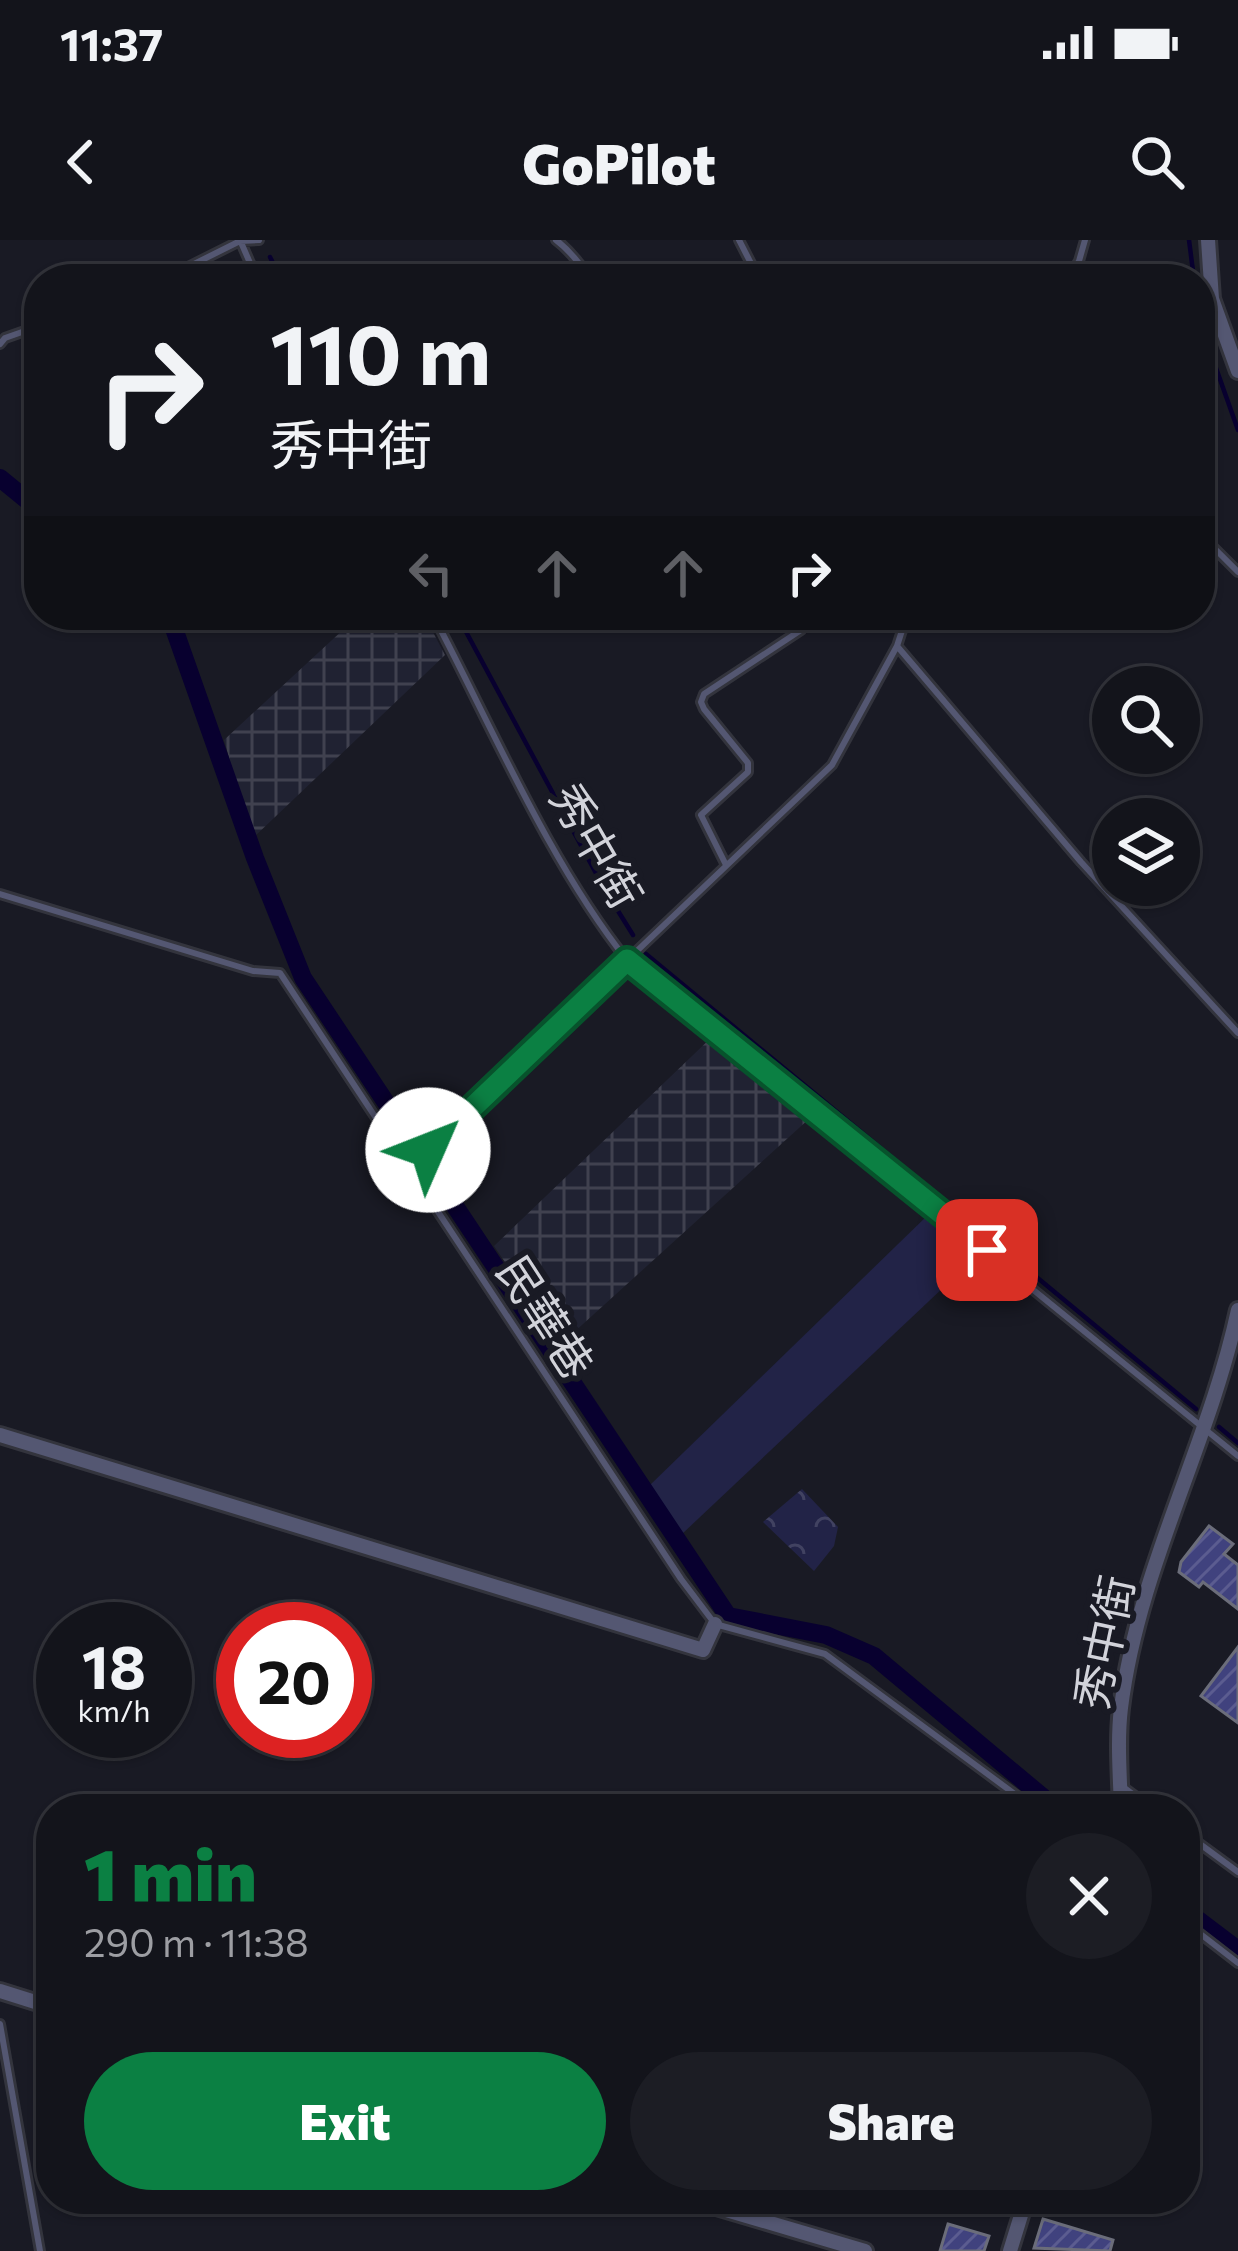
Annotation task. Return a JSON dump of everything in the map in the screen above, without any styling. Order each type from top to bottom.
[{"type":"street","points":[[1215,307],[1238,370]]},
{"type":"street","name":"秀中街","points":[[1120,1794],[1122,1704],[1148,1585],[1205,1426],[1238,1310]]},
{"type":"street","points":[[0,1436],[703,1651],[715,1624]]},
{"type":"street","points":[[0,1991],[36,2002]]},
{"type":"street","points":[[739,2214],[866,2251]]},
{"type":"street","points":[[1010,2251],[1021,2214]]},
{"type":"lane","points":[[194,264],[240,241],[259,240]]},
{"type":"lane","points":[[556,240],[582,264]]},
{"type":"lane","points":[[1215,549],[1238,572]]},
{"type":"lane","name":"秀中街","points":[[441,630],[554,846],[604,931],[627,960],[1238,1456]]},
{"type":"lane","points":[[726,865],[701,815],[748,772],[748,763],[701,703],[704,694],[800,630]]},
{"type":"lane","points":[[428,1150],[832,765],[855,730],[902,630]]},
{"type":"lane","points":[[897,646],[1067,846],[1238,1033]]},
{"type":"lane","name":"民華巷","points":[[0,894],[254,971],[280,973],[680,1579],[715,1624]]},
{"type":"lane","points":[[715,1624],[825,1654],[1015,1794]]},
{"type":"lane","points":[[1120,1784],[1133,1794]]},
{"type":"lane","points":[[1200,1844],[1238,1872]]},
{"type":"lane","points":[[1200,1934],[1238,1963]]},
{"type":"lane","points":[[0,2024],[40,2251]]},
{"type":"shaded area","points":[[343,630],[432,630],[445,655],[252,839],[224,740]]},
{"type":"shaded area","points":[[716,1033],[810,1118],[561,1344],[494,1246]]},
{"type":"green space","points":[[931,1212],[980,1253],[681,1535],[649,1486]]},
{"type":"green space","points":[[802,1489],[838,1527],[834,1546],[814,1571],[763,1522]]},
{"type":"building","points":[[1209,1526],[1233,1544],[1224,1554],[1238,1565],[1238,1609],[1203,1582],[1199,1587],[1179,1572],[1181,1562]]},
{"type":"building","points":[[1238,1647],[1238,1723],[1201,1696]]},
{"type":"building","points":[[1043,2219],[1113,2240],[1110,2251],[1034,2248]]},
{"type":"building","points":[[948,2224],[989,2236],[984,2251],[940,2251]]},
{"type":"waterway","points":[[1189,240],[1192,264]]},
{"type":"waterway","points":[[270,257],[274,264]]},
{"type":"waterway","points":[[1215,365],[1238,430]]},
{"type":"waterway","points":[[0,478],[24,498]]},
{"type":"waterway","points":[[175,630],[303,978],[728,1616],[826,1635],[874,1656],[1039,1794]]},
{"type":"waterway","points":[[465,630],[633,935]]},
{"type":"waterway","points":[[646,954],[1196,1409]]},
{"type":"waterway","points":[[1219,1427],[1238,1443]]},
{"type":"waterway","points":[[1200,1921],[1238,1950]]},
{"type":"route","points":[[428,1150],[627,960],[987,1250]]}]
